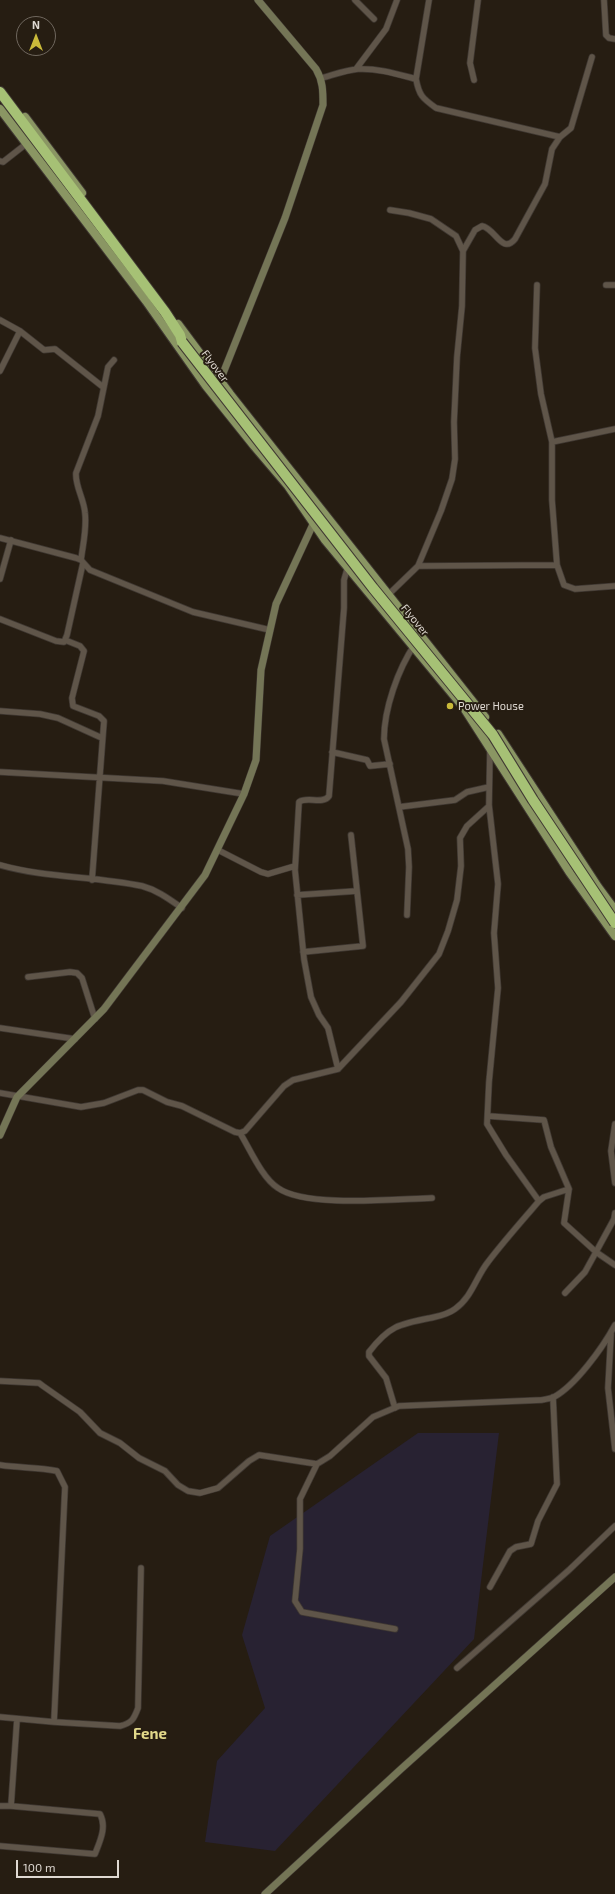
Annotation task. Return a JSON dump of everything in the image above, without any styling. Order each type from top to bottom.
[{"type":"highway","name":"Flyover","points":[[0,91],[3,104],[165,312],[180,335],[182,342],[373,588],[493,735],[538,807],[615,922]]},
{"type":"main road","points":[[0,91],[11,99],[221,382],[501,739],[598,887],[615,910]]},
{"type":"main road","points":[[3,104],[26,144],[146,301],[213,395],[288,486],[313,523],[347,567],[464,708],[570,873],[615,936]]},
{"type":"street","points":[[213,395],[221,382],[285,218],[318,124],[323,105],[324,87],[322,78],[306,55],[258,0]]},
{"type":"street","points":[[355,0],[374,19]]},
{"type":"street","points":[[356,69],[386,29],[397,0]]},
{"type":"street","points":[[429,0],[416,79],[419,93],[425,100],[436,108],[560,137]]},
{"type":"street","points":[[474,80],[470,63],[478,0]]},
{"type":"street","points":[[604,0],[606,35],[609,38],[615,39]]},
{"type":"street","points":[[463,251],[475,230],[482,226],[489,229],[504,244],[507,245],[512,243],[539,198],[545,184],[552,149],[560,137],[571,128],[592,57]]},
{"type":"street","points":[[322,78],[356,69],[379,70],[416,79]]},
{"type":"street","points":[[0,161],[3,162],[26,144]]},
{"type":"street","points":[[378,604],[418,566],[452,479],[455,459],[454,422],[457,357],[462,306],[463,251],[456,236],[431,219],[390,210]]},
{"type":"street","points":[[537,285],[535,348],[540,386],[552,442],[552,500],[557,565],[564,585],[570,589],[615,586]]},
{"type":"street","points":[[606,285],[615,285]]},
{"type":"street","points":[[0,320],[20,331],[44,350],[55,349],[103,387]]},
{"type":"street","points":[[0,371],[20,331]]},
{"type":"street","points":[[65,640],[82,562],[86,526],[85,512],[76,478],[98,416],[108,367],[114,360]]},
{"type":"street","points":[[552,442],[615,429]]},
{"type":"street","points":[[0,1135],[17,1097],[104,1009],[206,875],[244,794],[256,760],[262,670],[276,604],[313,523],[321,509]]},
{"type":"street","points":[[0,538],[82,562],[90,570],[192,612],[270,630]]},
{"type":"street","points":[[0,579],[11,540]]},
{"type":"street","points":[[338,1069],[328,1028],[319,1015],[311,997],[303,952],[295,866],[298,805],[302,800],[324,800],[329,796],[344,608],[344,580],[347,567],[356,554]]},
{"type":"street","points":[[418,566],[557,565]]},
{"type":"street","points":[[0,619],[56,641],[60,642],[65,640],[80,646],[84,652],[72,698],[73,706],[102,718],[104,723],[92,880]]},
{"type":"street","points":[[407,915],[409,867],[408,849],[384,739],[384,727],[396,682],[413,648],[421,636]]},
{"type":"street","points":[[0,711],[40,714],[58,718],[102,738]]},
{"type":"street","points":[[501,739],[490,749],[489,806],[498,884],[494,932],[498,988],[488,1082],[487,1124],[502,1149],[539,1201]]},
{"type":"street","points":[[332,752],[367,760],[370,766],[390,764]]},
{"type":"street","points":[[0,772],[163,781],[244,794]]},
{"type":"street","points":[[399,807],[455,800],[467,792],[489,787]]},
{"type":"street","points":[[240,1133],[245,1131],[284,1086],[293,1080],[338,1069],[401,1002],[439,954],[448,931],[457,900],[461,866],[460,838],[466,826],[489,806]]},
{"type":"street","points":[[303,952],[363,946],[351,835]]},
{"type":"street","points":[[218,850],[261,872],[268,874],[295,866]]},
{"type":"street","points":[[0,865],[25,872],[142,887],[161,894],[182,908]]},
{"type":"street","points":[[297,895],[358,890]]},
{"type":"street","points":[[28,977],[70,972],[77,973],[82,978],[95,1018]]},
{"type":"street","points":[[0,1028],[75,1039]]},
{"type":"street","points":[[0,1093],[81,1108],[104,1103],[138,1090],[143,1090],[158,1098],[182,1106],[240,1133],[271,1183],[278,1189],[296,1196],[314,1200],[432,1198]]},
{"type":"street","points":[[488,1116],[544,1120],[551,1147],[569,1189],[564,1223],[596,1252],[615,1265]]},
{"type":"street","points":[[615,1124],[611,1151],[615,1183]]},
{"type":"street","points":[[395,1408],[386,1378],[369,1356],[369,1352],[392,1328],[406,1322],[447,1314],[463,1302],[471,1292],[487,1263],[539,1201],[544,1197],[569,1189]]},
{"type":"street","points":[[565,1293],[585,1272],[615,1213]]},
{"type":"street","points":[[395,1629],[302,1612],[295,1601],[300,1549],[300,1499],[317,1464],[330,1456],[373,1417],[395,1408],[418,1404],[542,1400],[553,1397],[586,1367],[602,1347],[615,1325]]},
{"type":"street","points":[[611,1331],[608,1388],[615,1449]]},
{"type":"street","points":[[0,1381],[39,1383],[80,1412],[100,1433],[116,1440],[139,1458],[165,1471],[178,1485],[188,1491],[200,1493],[218,1488],[249,1461],[259,1455],[317,1464]]},
{"type":"street","points":[[490,1587],[510,1551],[516,1547],[530,1544],[538,1521],[557,1484],[553,1397]]},
{"type":"street","points":[[0,1465],[38,1467],[57,1471],[65,1487],[54,1722]]},
{"type":"street","points":[[457,1668],[569,1570],[615,1526]]},
{"type":"street","points":[[0,1717],[120,1726],[130,1724],[135,1718],[138,1708],[142,1568]]},
{"type":"street","points":[[265,1894],[401,1769],[615,1577]]},
{"type":"street","points":[[11,1806],[17,1719]]},
{"type":"street","points":[[0,1806],[100,1814],[103,1819],[102,1837],[95,1854],[0,1846]]},
{"type":"shaded area","points":[[418,1433],[499,1433],[474,1639],[275,1851],[205,1842],[217,1761],[265,1708],[242,1635],[270,1536]]},
{"type":"place","name":"Power House","points":[[450,706]]},
{"type":"district","name":"Fene","points":[[150,1734]]}]
